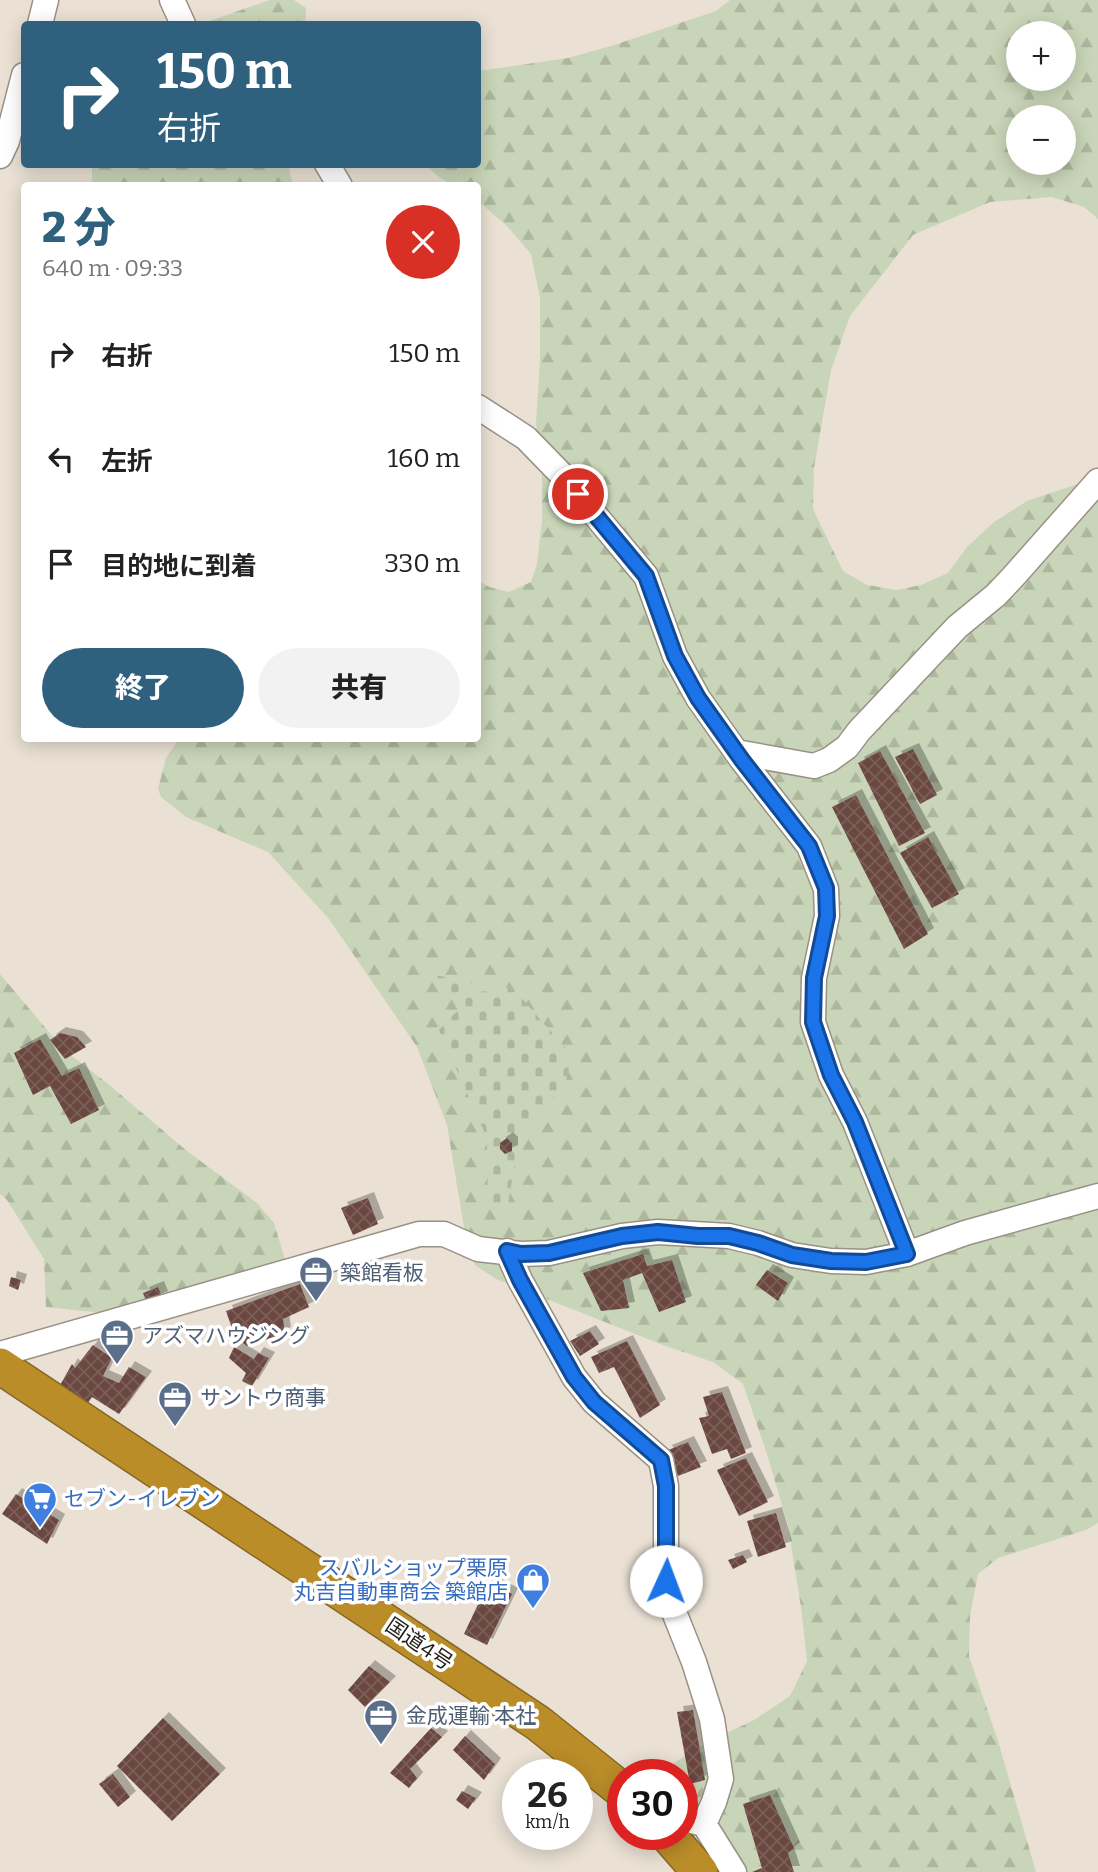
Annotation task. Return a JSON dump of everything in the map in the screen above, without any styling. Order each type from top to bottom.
[{"type":"highway","name":"国道4号","points":[[0,1366],[538,1723],[607,1778]]},
{"type":"highway","points":[[681,1850],[700,1872]]},
{"type":"street","points":[[41,21],[46,0]]},
{"type":"street","points":[[172,0],[182,21]]},
{"type":"street","points":[[0,156],[7,141],[21,87]]},
{"type":"street","points":[[481,409],[526,438],[561,474],[646,576],[675,656],[698,698],[809,846],[826,888],[827,916],[814,978],[813,1022],[831,1075],[855,1122],[907,1254]]},
{"type":"street","points":[[736,752],[814,766],[830,760],[848,747],[859,731],[957,627],[996,595],[1013,577],[1098,481]]},
{"type":"street","points":[[0,1354],[419,1234],[444,1234],[478,1249],[521,1254],[549,1253],[622,1236],[658,1232],[729,1236],[792,1255],[831,1261],[866,1262],[907,1254],[965,1233],[1098,1196]]},
{"type":"street","points":[[507,1251],[520,1280],[574,1377],[594,1402],[661,1460],[666,1486],[666,1581],[670,1602],[694,1662],[712,1719],[721,1779],[714,1802],[698,1816]]},
{"type":"street","points":[[698,1827],[734,1872]]},
{"type":"green space","points":[[270,0],[294,0],[306,8],[305,21],[210,21]]},
{"type":"green space","points":[[730,0],[1098,0],[1098,219],[1084,207],[1052,197],[990,202],[913,235],[850,316],[831,370],[814,468],[813,509],[843,571],[867,585],[897,590],[921,585],[948,573],[967,547],[994,522],[1027,501],[1098,480],[1098,1523],[1086,1530],[998,1558],[978,1574],[970,1615],[969,1656],[998,1741],[1036,1872],[724,1872],[698,1817],[698,1759],[680,1759],[754,1720],[790,1696],[807,1661],[788,1526],[743,1384],[713,1362],[496,1279],[475,1265],[466,1239],[447,1125],[417,1047],[329,919],[268,852],[186,817],[161,797],[158,789],[166,758],[177,742],[481,742],[481,582],[509,592],[531,582],[537,564],[542,521],[542,477],[536,423],[540,298],[531,254],[506,225],[481,204],[481,182],[447,182],[429,168],[481,168],[481,71],[568,58],[716,11]]},
{"type":"green space","points":[[92,168],[289,168],[292,182],[92,182]]},
{"type":"green space","points":[[0,974],[64,1050],[187,1151],[257,1203],[274,1223],[286,1263],[263,1281],[224,1303],[186,1313],[132,1316],[46,1307],[44,1259],[7,1200],[0,1194]]},
{"type":"green space","points":[[432,975],[468,980],[480,992],[512,987],[572,1056],[565,1084],[520,1131],[507,1211],[488,1207],[487,1138],[439,1030],[460,1008]]},
{"type":"building","points":[[913,749],[937,795],[920,804],[895,757]]},
{"type":"building","points":[[880,751],[925,833],[899,846],[858,763]]},
{"type":"building","points":[[856,795],[928,934],[904,949],[832,807]]},
{"type":"building","points":[[928,837],[959,894],[932,908],[900,853]]},
{"type":"building","points":[[60,1033],[77,1037],[86,1047],[65,1059],[50,1040]]},
{"type":"building","points":[[40,1039],[62,1076],[79,1068],[99,1110],[71,1124],[50,1086],[33,1095],[14,1053]]},
{"type":"building","points":[[507,1138],[512,1143],[512,1151],[505,1154],[500,1149],[500,1143]]},
{"type":"building","points":[[368,1198],[378,1224],[353,1235],[341,1208]]},
{"type":"building","points":[[643,1254],[647,1266],[672,1260],[686,1302],[659,1312],[642,1273],[623,1280],[629,1308],[601,1311],[583,1273]]},
{"type":"building","points":[[767,1270],[788,1283],[778,1301],[756,1285]]},
{"type":"building","points":[[11,1277],[21,1280],[18,1290],[9,1286]]},
{"type":"building","points":[[300,1284],[309,1307],[283,1319],[285,1333],[247,1346],[235,1337],[226,1311]]},
{"type":"building","points":[[158,1287],[162,1297],[147,1303],[143,1293]]},
{"type":"building","points":[[590,1331],[599,1344],[580,1356],[570,1341]]},
{"type":"building","points":[[627,1341],[660,1405],[640,1418],[614,1367],[599,1373],[591,1357]]},
{"type":"building","points":[[93,1345],[112,1358],[103,1376],[119,1383],[129,1367],[146,1377],[119,1414],[92,1397],[87,1404],[59,1387],[72,1364],[75,1368]]},
{"type":"building","points":[[234,1347],[254,1359],[258,1353],[269,1358],[252,1386],[242,1381],[246,1373],[229,1358]]},
{"type":"building","points":[[722,1392],[746,1453],[731,1459],[727,1449],[712,1454],[699,1418],[709,1416],[703,1397]]},
{"type":"building","points":[[688,1442],[701,1467],[678,1476],[666,1451]]},
{"type":"building","points":[[746,1458],[768,1502],[739,1516],[717,1470]]},
{"type":"building","points":[[16,1494],[59,1520],[47,1544],[2,1514]]},
{"type":"building","points":[[776,1513],[786,1547],[758,1557],[747,1521]]},
{"type":"building","points":[[743,1555],[747,1562],[733,1569],[728,1560]]},
{"type":"building","points":[[489,1581],[512,1594],[487,1645],[464,1634]]},
{"type":"building","points":[[369,1666],[390,1682],[365,1707],[348,1690]]},
{"type":"building","points":[[693,1710],[705,1780],[698,1782],[698,1759],[685,1759],[677,1712]]},
{"type":"building","points":[[163,1718],[220,1774],[172,1821],[117,1766]]},
{"type":"building","points":[[431,1728],[442,1737],[410,1769],[417,1778],[409,1788],[390,1773]]},
{"type":"building","points":[[465,1736],[495,1764],[484,1780],[453,1750]]},
{"type":"building","points":[[113,1774],[130,1797],[118,1807],[99,1784]]},
{"type":"building","points":[[462,1791],[476,1798],[468,1809],[456,1800]]},
{"type":"building","points":[[770,1795],[794,1848],[788,1853],[794,1872],[752,1872],[762,1868],[743,1804]]},
{"type":"place","name":"築館看板","points":[[316,1303]]},
{"type":"place","name":"アズマハウジング","points":[[117,1366]]},
{"type":"place","name":"サントウ商事","points":[[175,1428]]},
{"type":"place","name":"セブン-イレブン","points":[[40,1529]]},
{"type":"place","name":"スバルショップ栗原 丸吉自動車商会 築館店","points":[[533,1610]]},
{"type":"place","name":"金成運輸 本社","points":[[381,1746]]},
{"type":"route","points":[[578,494],[646,576],[675,656],[698,698],[809,846],[826,888],[827,916],[814,978],[813,1022],[831,1075],[855,1122],[907,1254],[866,1262],[831,1261],[792,1255],[729,1236],[658,1232],[622,1236],[549,1253],[521,1254],[507,1251],[520,1280],[574,1377],[594,1402],[661,1460],[666,1486],[666,1581]]}]
